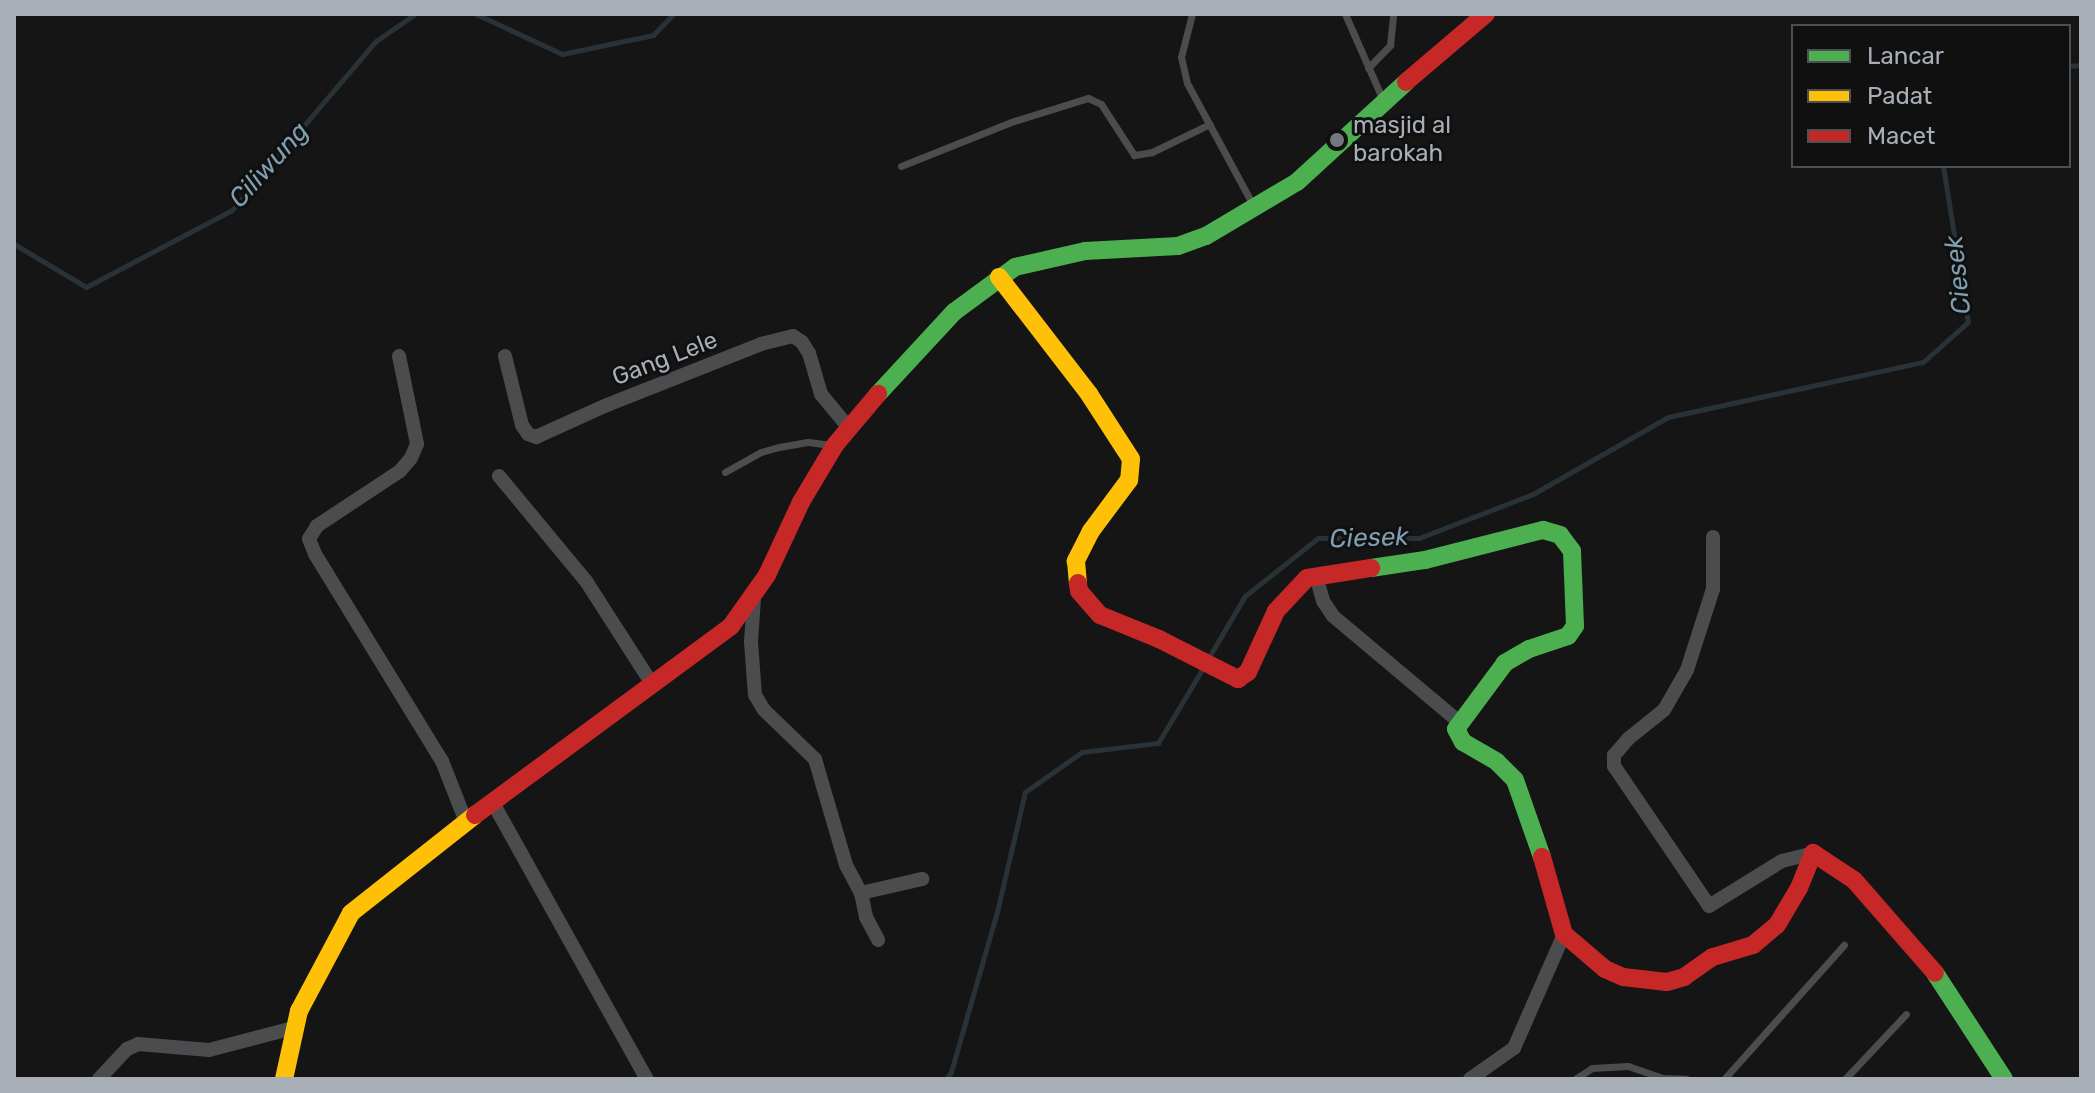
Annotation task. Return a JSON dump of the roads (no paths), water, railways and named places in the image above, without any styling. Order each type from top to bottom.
[{"type":"street","points":[[284,1079],[293,1028],[316,975],[351,913],[492,801],[731,626],[754,598],[801,502],[835,445],[933,332],[999,277],[1030,263],[1085,251],[1178,246],[1206,236],[1297,182],[1383,101],[1486,14]]},
{"type":"street","points":[[999,277],[1089,394],[1131,459],[1129,480],[1079,552],[1075,571],[1079,591],[1100,615],[1238,679],[1248,672],[1276,611],[1299,583],[1316,576],[1425,560],[1543,530],[1566,539],[1572,551],[1577,621],[1572,632],[1529,649],[1505,663],[1458,721],[1457,732],[1463,742],[1497,762],[1515,780],[1524,798],[1564,934],[1605,969],[1623,977],[1658,982],[1684,977],[1713,957],[1753,945],[1777,925],[1799,888],[1813,853]]},
{"type":"street","name":"Gang Lele","points":[[505,356],[522,425],[528,434],[536,437],[607,405],[774,339],[793,336],[802,342],[809,353],[821,394],[848,427]]},
{"type":"street","points":[[399,356],[417,444],[411,458],[400,471],[317,526],[309,539],[442,761],[466,822]]},
{"type":"street","points":[[499,476],[586,581],[652,684]]},
{"type":"street","points":[[1713,537],[1713,589],[1687,670],[1664,710],[1629,738],[1614,755],[1614,766],[1709,906],[1782,861],[1813,853],[1854,880],[1931,966],[2004,1079]]},
{"type":"street","points":[[1316,576],[1323,601],[1333,616],[1458,721]]},
{"type":"street","points":[[754,598],[751,642],[755,695],[764,710],[815,759],[846,865],[861,893],[866,917],[878,940]]},
{"type":"street","points":[[492,801],[647,1079]]},
{"type":"street","points":[[861,893],[922,879]]},
{"type":"street","points":[[1470,1079],[1514,1048],[1564,934]]},
{"type":"street","points":[[99,1079],[127,1049],[138,1044],[209,1050],[293,1028]]},
{"type":"lane","points":[[1192,14],[1181,57],[1187,83],[1254,206]]},
{"type":"lane","points":[[1345,14],[1383,101]]},
{"type":"lane","points":[[1368,68],[1390,45],[1393,14]]},
{"type":"lane","points":[[901,166],[1011,122],[1088,98],[1101,104],[1134,155],[1152,152],[1210,124]]},
{"type":"lane","points":[[725,472],[761,452],[779,447],[808,442],[835,445]]},
{"type":"lane","points":[[1724,1079],[1844,945]]},
{"type":"lane","points":[[1845,1079],[1906,1014]]},
{"type":"lane","points":[[1575,1079],[1592,1068],[1628,1066],[1662,1078],[1686,1079]]},
{"type":"waterway","name":"Ciliwung","points":[[14,244],[86,287],[232,210],[376,41],[415,14]]},
{"type":"waterway","name":"Ciliwung","points":[[476,14],[562,54],[653,35],[673,14]]},
{"type":"waterway","name":"Ciesek","points":[[2071,66],[2081,65]]},
{"type":"waterway","name":"Ciesek","points":[[1209,657],[1245,596],[1318,538],[1419,538],[1533,494],[1668,417],[1923,362],[1968,322],[1943,168]]},
{"type":"waterway","name":"Ciesek","points":[[946,1079],[951,1072],[997,912],[1025,792],[1082,752],[1158,743],[1204,666]]},
{"type":"place","name":"masjid al barokah","points":[[1337,140]]}]
